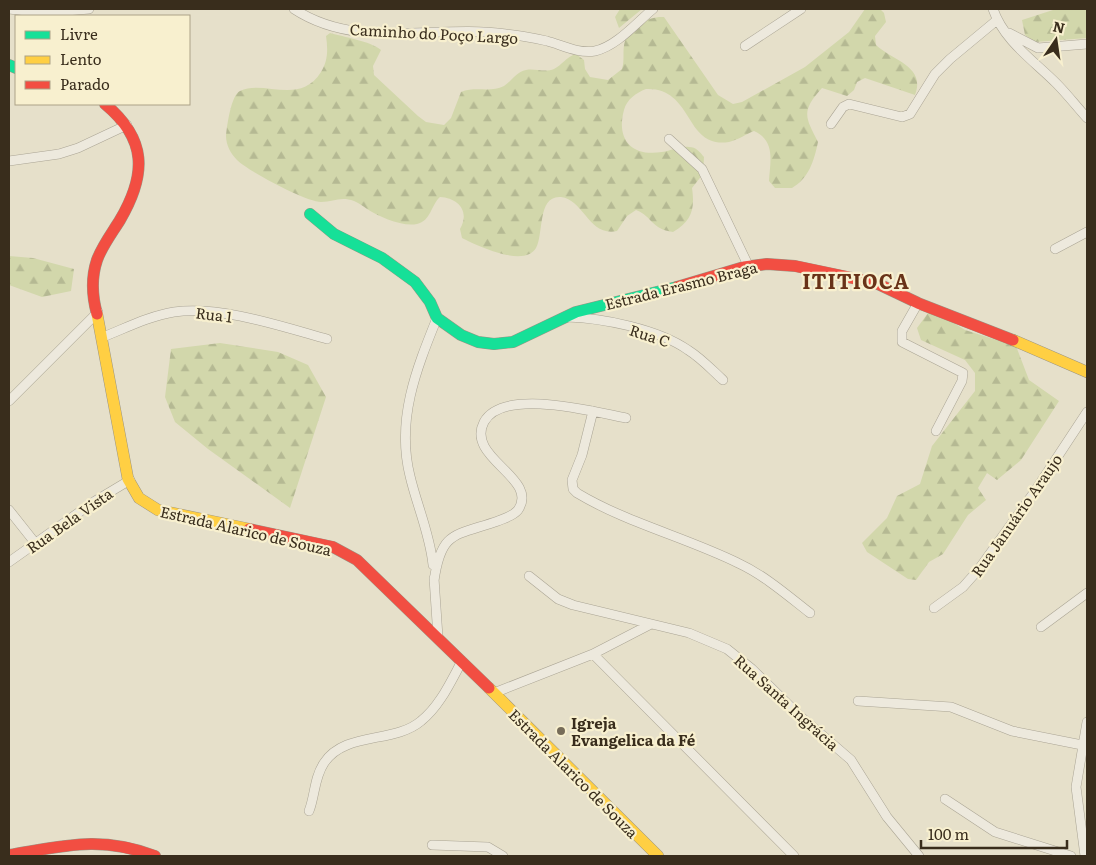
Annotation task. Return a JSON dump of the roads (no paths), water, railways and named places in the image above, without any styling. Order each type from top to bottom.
[{"type":"main road","name":"Estrada Alarico de Souza","points":[[106,105],[127,125],[135,137],[140,153],[140,171],[125,211],[98,255],[92,284],[115,420],[130,480],[141,500],[152,508],[333,548],[357,560],[438,637],[658,856]]},
{"type":"main road","name":"Estrada Erasmo Braga","points":[[310,214],[334,234],[382,258],[415,282],[430,302],[437,318],[461,335],[478,342],[494,344],[513,342],[530,336],[576,312],[663,291],[749,266],[767,264],[795,266],[841,274],[876,283],[1087,372]]},
{"type":"main road","points":[[9,855],[58,844],[81,842],[124,845],[155,856]]},
{"type":"street","points":[[9,9],[44,13],[89,9]]},
{"type":"street","name":"Caminho do Poço Largo","points":[[294,9],[305,16],[329,25],[360,32],[398,34],[504,33],[546,41],[584,52],[605,47],[653,9]]},
{"type":"street","points":[[745,46],[801,9]]},
{"type":"street","points":[[993,9],[997,20],[1014,44],[1055,83],[1087,118]]},
{"type":"street","points":[[831,124],[843,107],[849,104],[902,117],[910,114],[935,74],[997,20]]},
{"type":"street","points":[[1005,32],[1038,48],[1087,44]]},
{"type":"street","points":[[9,160],[59,154],[78,148],[127,125]]},
{"type":"street","points":[[669,139],[702,169],[749,266]]},
{"type":"street","points":[[1055,249],[1087,232]]},
{"type":"street","points":[[918,302],[902,331],[902,342],[963,373],[962,381],[936,431]]},
{"type":"street","name":"Rua 1","points":[[102,337],[154,317],[198,310],[244,318],[327,340]]},
{"type":"street","points":[[9,401],[98,312]]},
{"type":"street","name":"Rua C","points":[[566,317],[615,324],[667,338],[687,349],[723,380]]},
{"type":"street","points":[[437,318],[411,384],[405,423],[405,446],[410,476],[431,545],[438,637]]},
{"type":"street","points":[[434,581],[438,557],[442,547],[454,536],[514,514],[520,504],[521,492],[517,483],[486,449],[482,441],[484,423],[489,416],[522,404],[547,403],[626,418]]},
{"type":"street","points":[[593,411],[582,455],[572,480],[573,489],[577,494],[621,515],[706,548],[740,564],[768,581],[810,612]]},
{"type":"street","name":"Rua Januário Araujo","points":[[934,608],[962,587],[979,569],[1033,494],[1087,412]]},
{"type":"street","name":"Rua Bela Vista","points":[[9,562],[95,501],[130,480]]},
{"type":"street","points":[[9,510],[36,544]]},
{"type":"street","name":"Rua Santa Ingrácia","points":[[529,576],[558,599],[566,602],[649,625],[690,633],[727,649],[752,668],[800,716],[851,760],[887,817],[918,856]]},
{"type":"street","points":[[1041,627],[1087,593]]},
{"type":"street","points":[[494,693],[593,654],[649,625]]},
{"type":"street","points":[[593,654],[794,856]]},
{"type":"street","points":[[309,811],[318,776],[324,763],[333,753],[345,745],[398,732],[421,722],[440,699],[462,661]]},
{"type":"street","points":[[858,701],[944,706],[1012,731],[1082,745]]},
{"type":"street","points":[[1085,856],[1076,787],[1087,722]]},
{"type":"street","points":[[945,799],[995,832],[1071,856]]},
{"type":"street","points":[[432,845],[488,846],[504,856]]},
{"type":"place","name":"Igreja Evangelica da Fé","points":[[561,731]]},
{"type":"district","name":"ITITIOCA","points":[[856,280]]}]
